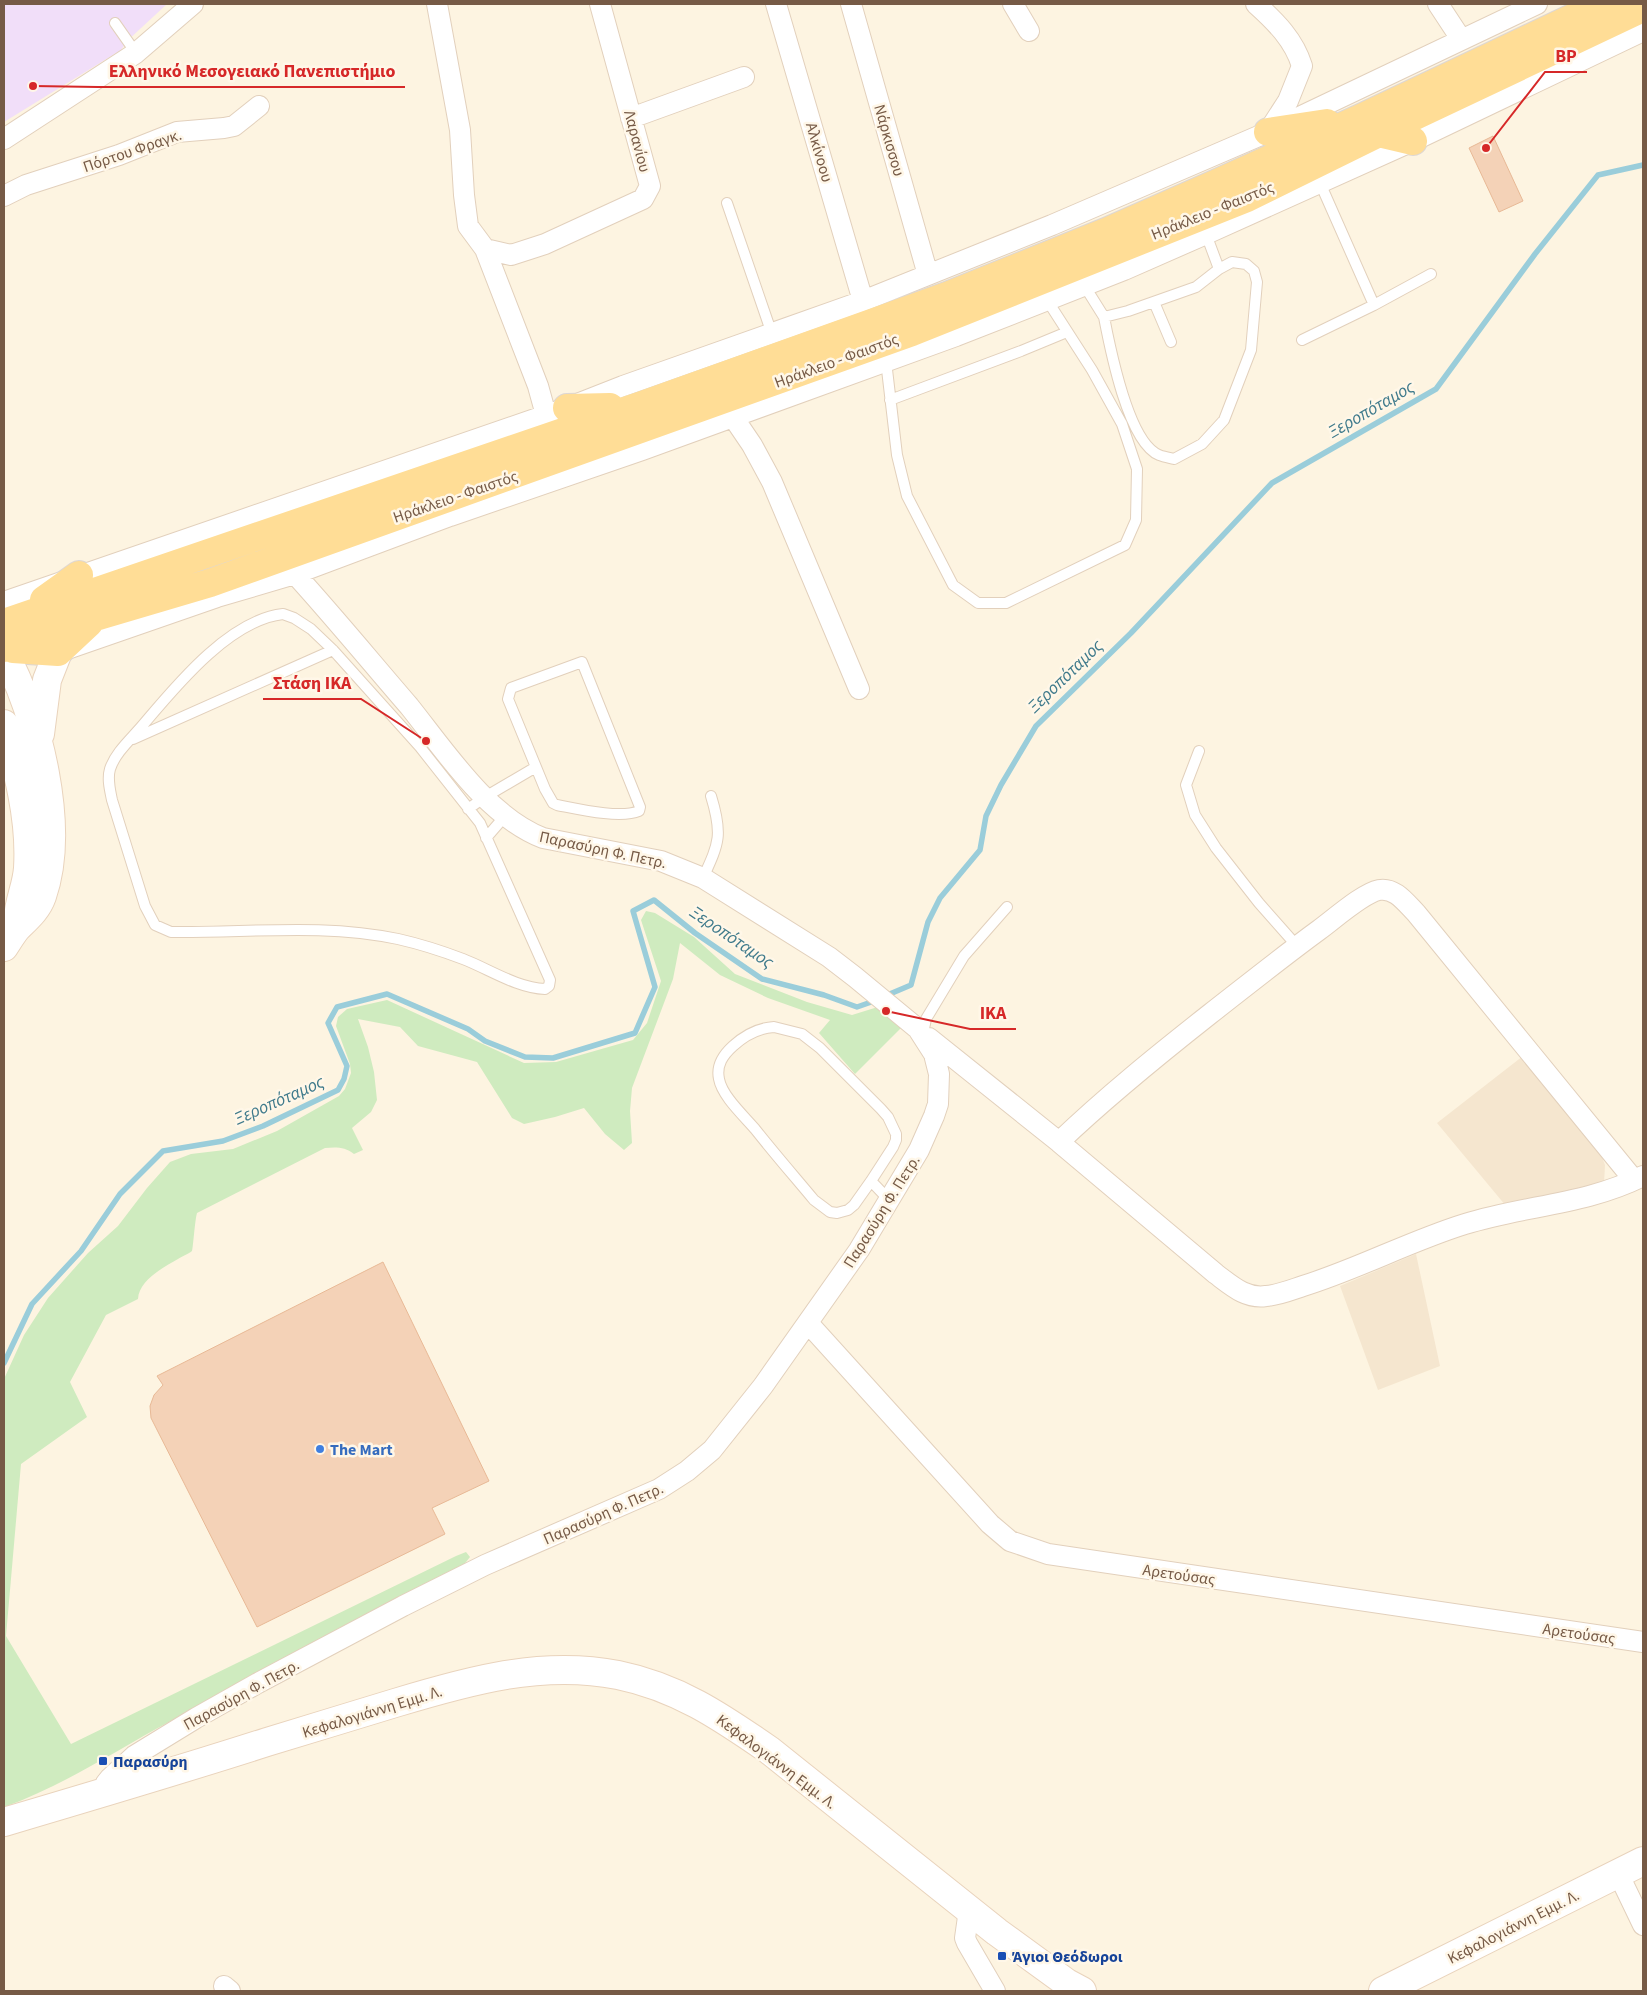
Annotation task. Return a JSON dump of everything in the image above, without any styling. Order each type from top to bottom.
[{"type":"main road","name":"Ηράκλειο - Φαιστός","points":[[5,658],[95,616],[210,584],[912,332],[1247,198],[1318,174],[1370,126],[1602,4]]},
{"type":"main road","name":"Ηράκλειο - Φαιστός","points":[[10,614],[642,405],[947,296],[1370,126],[1643,8]]},
{"type":"main road","points":[[1268,132],[1370,126],[1413,141]]},
{"type":"main road","points":[[1251,214],[1286,191],[1318,174]]},
{"type":"main road","points":[[556,411],[642,405]]},
{"type":"main road","points":[[396,517],[435,514],[450,516]]},
{"type":"main road","points":[[10,614],[79,575]]},
{"type":"main road","points":[[39,746],[47,680],[58,652],[95,616]]},
{"type":"main road","points":[[10,938],[39,904],[47,880],[51,833],[39,746],[28,708],[5,658],[58,652]]},
{"type":"main road","points":[[4,724],[17,770],[25,811],[28,856],[26,881],[10,938]]},
{"type":"main road","points":[[4,745],[17,770]]},
{"type":"main road","name":"Κεφαλογιάννη Εμμ. Λ.","points":[[4,1822],[344,1718],[467,1683],[533,1671],[577,1671],[616,1675],[671,1691],[689,1699],[730,1723],[768,1750],[969,1910],[1036,1961],[1082,1991]]},
{"type":"main road","name":"Κεφαλογιάννη Εμμ. Λ.","points":[[1383,1991],[1643,1861]]},
{"type":"street","points":[[4,139],[136,53],[193,4]]},
{"type":"street","points":[[437,4],[460,130],[468,226],[485,249],[538,386],[556,411]]},
{"type":"street","name":"Λαρανίου","points":[[485,249],[511,255],[545,244],[643,199],[650,186],[600,4]]},
{"type":"street","name":"Αλκίνοου","points":[[776,4],[863,301]]},
{"type":"street","name":"Νάρκισσου","points":[[851,4],[928,275]]},
{"type":"street","points":[[1013,4],[1029,30]]},
{"type":"street","points":[[1256,4],[1288,35],[1298,53],[1302,66],[1292,94],[1268,132]]},
{"type":"street","points":[[1438,4],[1461,39]]},
{"type":"street","points":[[79,575],[556,411],[863,301],[1268,132],[1343,98],[1461,39],[1537,4]]},
{"type":"street","points":[[1318,174],[1413,141],[1643,31]]},
{"type":"street","points":[[631,118],[744,77]]},
{"type":"street","name":"Πόρτου Φραγκ.","points":[[4,196],[35,182],[100,162],[177,132],[234,126],[259,106]]},
{"type":"street","points":[[58,652],[217,597],[295,574],[450,516],[733,417],[886,361],[1047,300],[1251,214]]},
{"type":"street","points":[[733,417],[752,445],[772,482],[859,689]]},
{"type":"street","name":"Παρασύρη Φ. Πετρ.","points":[[106,1791],[106,1783],[110,1778],[134,1756],[187,1723],[258,1683],[485,1565],[659,1489],[687,1471],[712,1450],[732,1425],[808,1323],[859,1250],[891,1202],[919,1150],[938,1104],[938,1064],[920,1031],[829,957],[703,878],[661,861],[543,838],[530,833],[505,816],[485,797],[295,574]]},
{"type":"street","points":[[920,1031],[1059,1142],[1216,1274],[1242,1293],[1259,1297],[1278,1294],[1320,1281],[1424,1238],[1467,1223],[1584,1199],[1639,1178],[1434,936],[1398,896],[1389,890],[1376,891],[1362,899],[1297,946],[1144,1066],[1059,1142]]},
{"type":"street","name":"Αρετούσας","points":[[808,1323],[978,1512],[1010,1541],[1048,1554],[1643,1642]]},
{"type":"street","points":[[1618,1874],[1643,1925]]},
{"type":"street","points":[[969,1910],[965,1938],[995,1991]]},
{"type":"lane","points":[[115,23],[136,53]]},
{"type":"lane","points":[[1318,174],[1374,304]]},
{"type":"lane","points":[[727,203],[772,334]]},
{"type":"lane","points":[[1206,234],[1219,268]]},
{"type":"lane","points":[[1084,285],[1104,317],[1113,364],[1121,392],[1142,439],[1158,455],[1174,459],[1202,444],[1224,420],[1251,350],[1257,282],[1254,271],[1246,264],[1232,262],[1219,268],[1196,287],[1104,317]]},
{"type":"lane","points":[[1302,340],[1431,274]]},
{"type":"lane","points":[[886,361],[897,455],[907,496],[953,585],[978,603],[1006,603],[1125,545],[1136,520],[1137,468],[1122,424],[1092,370],[1047,300]]},
{"type":"lane","points":[[1154,302],[1171,342]]},
{"type":"lane","points":[[890,400],[1067,332]]},
{"type":"lane","points":[[284,614],[294,618],[311,629],[333,650],[414,740],[480,823],[550,980],[549,986],[545,989],[521,983],[462,958],[374,934],[296,929],[171,932],[154,925],[145,906],[109,789],[110,768],[130,740],[192,669],[214,650],[255,622],[272,615],[284,614]]},
{"type":"lane","points":[[130,740],[333,650]]},
{"type":"lane","points":[[582,662],[640,807],[639,811],[632,814],[598,812],[557,805],[549,797],[536,767],[508,699],[511,688],[582,662]]},
{"type":"lane","points":[[1199,751],[1186,785],[1195,815],[1216,848],[1297,946]]},
{"type":"lane","points":[[468,809],[536,767]]},
{"type":"lane","points":[[703,878],[716,848],[719,822],[711,796]]},
{"type":"lane","points":[[486,838],[505,816]]},
{"type":"lane","points":[[920,1031],[964,956],[1007,907]]},
{"type":"lane","points":[[774,1027],[802,1034],[820,1048],[881,1109],[893,1125],[896,1140],[871,1182],[848,1210],[837,1213],[830,1212],[818,1204],[735,1106],[721,1086],[719,1067],[722,1057],[728,1050],[749,1034],[759,1029],[774,1027]]},
{"type":"lane","points":[[871,1182],[891,1202]]},
{"type":"shaded area","points":[[4,4],[167,4],[127,41],[121,50],[4,122]]},
{"type":"shaded area","points":[[1523,1056],[1602,1157],[1605,1165],[1604,1184],[1506,1206],[1437,1123]]},
{"type":"shaded area","points":[[1416,1254],[1440,1366],[1378,1390],[1340,1286]]},
{"type":"green space","points":[[646,911],[655,913],[694,937],[735,974],[807,1002],[852,1015],[881,1006],[901,1028],[855,1074],[819,1033],[830,1020],[768,998],[720,975],[680,943],[673,979],[632,1088],[630,1111],[632,1143],[624,1150],[605,1134],[584,1108],[524,1124],[512,1118],[477,1062],[418,1046],[400,1027],[358,1019],[374,1072],[377,1100],[371,1112],[352,1128],[363,1150],[354,1154],[341,1148],[325,1148],[197,1213],[192,1251],[147,1280],[139,1292],[138,1299],[106,1315],[70,1382],[87,1417],[21,1464],[6,1636],[71,1744],[456,1556],[466,1552],[470,1557],[462,1567],[149,1733],[68,1779],[4,1807],[4,1379],[24,1335],[48,1298],[88,1253],[118,1226],[170,1162],[191,1154],[233,1149],[277,1131],[339,1096],[345,1089],[351,1073],[350,1064],[336,1026],[338,1017],[347,1009],[387,1000],[524,1063],[556,1062],[633,1040],[647,1023],[661,981],[641,920]]},
{"type":"building","points":[[1493,136],[1523,201],[1499,212],[1469,148]]},
{"type":"building","name":"The Mart","points":[[383,1262],[489,1481],[432,1508],[445,1534],[257,1627],[151,1418],[150,1406],[154,1395],[163,1385],[157,1376]]},
{"type":"waterway","name":"Ξεροπόταμος","points":[[885,996],[911,985],[928,922],[940,898],[980,850],[986,816],[1001,785],[1036,726],[1131,633],[1272,483],[1436,389],[1535,254],[1598,175],[1643,165]]},
{"type":"waterway","name":"Ξεροπόταμος","points":[[4,1363],[32,1304],[81,1251],[120,1194],[163,1151],[223,1141],[263,1126],[338,1090],[344,1079],[347,1066],[328,1023],[337,1007],[387,994],[468,1029],[485,1041],[525,1057],[553,1058],[635,1033],[655,987],[633,911],[654,900],[695,933],[762,979],[824,995],[857,1007],[877,1000]]},
{"type":"place","name":"Ελληνικό Μεσογειακό Πανεπιστήμιο","points":[[33,86]]},
{"type":"place","name":"BP","points":[[1486,148]]},
{"type":"place","name":"Στάση ΙΚΑ","points":[[426,741]]},
{"type":"place","name":"IKA","points":[[886,1011]]},
{"type":"place","name":"The Mart","points":[[320,1449]]},
{"type":"place","name":"Παρασύρη","points":[[103,1761]]},
{"type":"place","name":"Άγιοι Θεόδωροι","points":[[1002,1956]]}]
